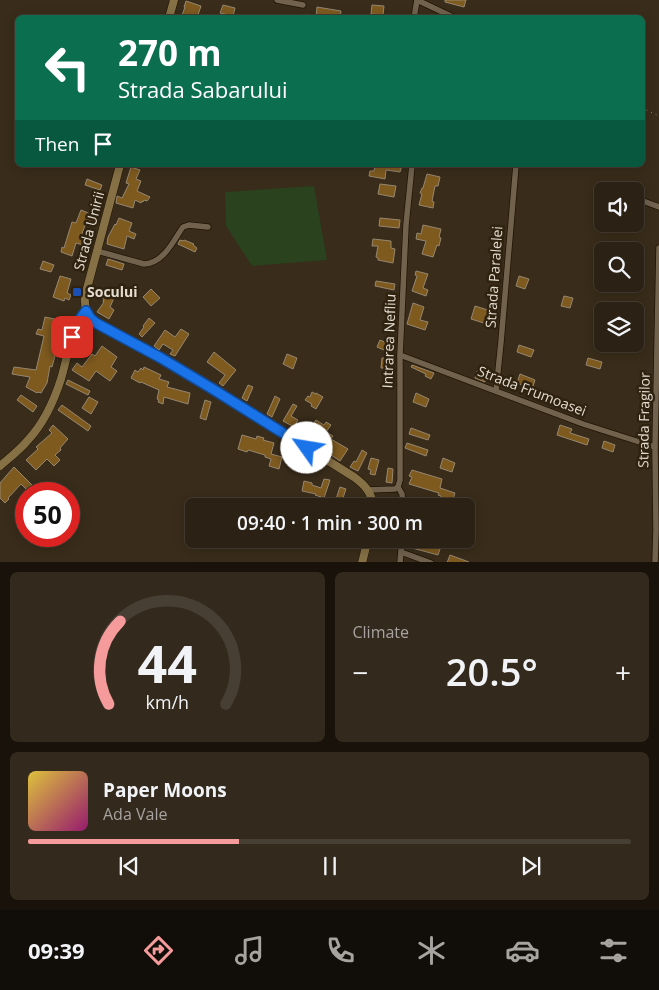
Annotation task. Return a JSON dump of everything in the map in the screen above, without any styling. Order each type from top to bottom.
[{"type":"main road","points":[[170,15],[174,0]]},
{"type":"main road","name":"Strada Unirii","points":[[86,311],[85,296],[119,167]]},
{"type":"main road","points":[[0,466],[28,441],[47,412],[60,380],[74,331],[80,318],[86,311],[96,323],[161,358],[228,398],[354,478],[368,490],[372,498]]},
{"type":"main road","points":[[362,562],[366,548]]},
{"type":"street","points":[[277,0],[303,5]]},
{"type":"street","points":[[414,15],[417,0],[449,15]]},
{"type":"street","points":[[434,7],[435,0]]},
{"type":"street","name":"Intrarea Nefliu","points":[[403,498],[398,487],[400,480],[400,355],[406,225],[412,167]]},
{"type":"street","name":"Strada Paralelei","points":[[496,391],[516,167]]},
{"type":"street","points":[[644,201],[659,207]]},
{"type":"street","points":[[97,251],[144,264],[151,264],[167,251],[183,227],[189,225],[208,227]]},
{"type":"street","name":"Strada Fragilor","points":[[655,562],[659,248]]},
{"type":"street","name":"Strada Frumoasei","points":[[400,355],[583,424],[656,447]]},
{"type":"street","points":[[368,490],[392,490],[398,487]]},
{"type":"street","points":[[400,562],[401,548]]},
{"type":"street","points":[[401,552],[431,562]]},
{"type":"path","points":[[645,109],[659,116]]},
{"type":"green space","points":[[314,186],[327,260],[252,266],[226,226],[225,192]]},
{"type":"building","points":[[445,0],[466,0],[464,7],[445,2]]},
{"type":"building","points":[[186,1],[201,6],[198,15],[182,15]]},
{"type":"building","points":[[223,5],[235,8],[233,15],[220,13]]},
{"type":"building","points":[[372,5],[384,6],[383,15],[371,14]]},
{"type":"building","points":[[317,7],[341,11],[340,15],[316,15]]},
{"type":"building","points":[[131,167],[140,170],[136,179],[141,181],[137,191],[150,197],[147,201],[144,200],[141,203],[135,200],[133,208],[116,203],[117,196],[122,198],[129,184],[126,183]]},
{"type":"building","points":[[375,167],[401,167],[400,172],[386,170],[385,179],[369,176],[370,171],[374,171]]},
{"type":"building","points":[[427,174],[440,177],[438,186],[435,186],[432,201],[434,202],[433,208],[419,205],[422,194],[420,193]]},
{"type":"building","points":[[87,179],[102,185],[100,190],[85,185]]},
{"type":"building","points":[[380,184],[396,186],[394,197],[378,194]]},
{"type":"building","points":[[81,210],[95,216],[93,222],[87,220],[80,239],[84,240],[83,245],[76,243],[72,256],[61,252],[72,222],[76,223]]},
{"type":"building","points":[[119,218],[132,223],[129,231],[136,234],[134,239],[127,236],[124,249],[107,244],[108,237]]},
{"type":"building","points":[[380,218],[400,220],[399,228],[379,226]]},
{"type":"building","points":[[423,225],[441,229],[439,246],[437,245],[433,257],[422,254],[426,241],[416,239],[417,233],[421,234]]},
{"type":"building","points":[[373,239],[391,241],[391,248],[395,249],[393,263],[378,260],[376,257],[378,246],[372,246]]},
{"type":"building","points":[[180,240],[194,244],[197,248],[195,252],[178,244]]},
{"type":"building","points":[[108,259],[124,264],[122,270],[106,265]]},
{"type":"building","points":[[43,261],[54,265],[51,272],[40,269]]},
{"type":"building","points":[[416,271],[428,274],[423,288],[428,290],[426,296],[412,291],[417,276],[415,275]]},
{"type":"building","points":[[60,276],[71,279],[67,293],[71,295],[69,300],[65,298],[64,301],[53,297]]},
{"type":"building","points":[[519,276],[529,279],[525,289],[516,286]]},
{"type":"building","points":[[376,281],[395,284],[394,290],[375,286]]},
{"type":"building","points":[[151,289],[160,298],[151,306],[143,297]]},
{"type":"building","points":[[97,290],[114,298],[110,307],[114,310],[109,319],[97,312],[104,299],[94,295]]},
{"type":"building","points":[[564,296],[573,298],[570,308],[561,306]]},
{"type":"building","points":[[413,303],[424,307],[420,320],[428,322],[425,330],[407,324]]},
{"type":"building","points":[[475,306],[491,311],[487,324],[471,319]]},
{"type":"building","points":[[45,317],[64,321],[63,327],[60,327],[55,347],[57,347],[56,352],[52,367],[50,366],[47,383],[41,393],[37,393],[26,387],[30,377],[12,374],[14,367],[36,370],[44,336],[36,334],[38,329],[42,330]]},
{"type":"building","points":[[149,318],[155,323],[142,337],[139,334]]},
{"type":"building","points":[[181,329],[189,334],[175,356],[170,354],[173,350],[163,344],[159,350],[154,346],[165,330],[175,337]]},
{"type":"building","points":[[380,340],[394,346],[391,353],[377,347]]},
{"type":"building","points":[[519,345],[534,350],[531,357],[517,352]]},
{"type":"building","points":[[102,346],[117,357],[111,367],[117,371],[110,381],[96,371],[89,381],[72,370],[77,363],[82,367],[92,354],[95,356]]},
{"type":"building","points":[[214,352],[236,370],[223,386],[219,383],[225,375],[207,362]]},
{"type":"building","points":[[287,354],[297,358],[293,369],[283,364]]},
{"type":"building","points":[[382,358],[392,358],[391,368],[381,368]]},
{"type":"building","points":[[588,358],[602,362],[600,369],[586,365]]},
{"type":"building","points":[[412,365],[434,373],[431,379],[425,376],[426,374],[411,367]]},
{"type":"building","points":[[144,367],[161,375],[159,379],[169,382],[167,387],[190,393],[188,404],[164,397],[163,404],[158,402],[159,390],[131,378],[135,370],[138,372],[141,368],[143,370]]},
{"type":"building","points":[[477,371],[487,375],[485,382],[475,378]]},
{"type":"building","points":[[520,374],[535,380],[532,389],[517,383]]},
{"type":"building","points":[[68,380],[90,391],[88,395],[66,384]]},
{"type":"building","points":[[248,385],[253,387],[247,401],[242,398]]},
{"type":"building","points":[[312,392],[323,397],[316,409],[305,400],[308,396],[310,397]]},
{"type":"building","points":[[416,393],[429,399],[426,407],[413,402]]},
{"type":"building","points":[[21,395],[37,406],[33,412],[17,400]]},
{"type":"building","points":[[275,396],[280,399],[272,417],[267,414]]},
{"type":"building","points":[[89,397],[98,402],[91,414],[82,408]]},
{"type":"building","points":[[205,400],[211,402],[206,420],[200,418]]},
{"type":"building","points":[[293,404],[297,406],[291,416],[298,420],[294,427],[283,421]]},
{"type":"building","points":[[62,405],[91,426],[88,431],[58,410]]},
{"type":"building","points":[[316,420],[324,425],[326,422],[331,425],[326,432],[333,436],[331,439],[348,449],[340,461],[331,455],[333,452],[318,442],[316,444],[305,435]]},
{"type":"building","points":[[53,425],[68,439],[60,448],[61,450],[55,455],[60,460],[54,466],[47,459],[36,470],[26,460],[38,449],[36,447],[52,433],[49,430]]},
{"type":"building","points":[[560,425],[572,429],[570,433],[589,439],[587,445],[557,435]]},
{"type":"building","points":[[411,428],[430,435],[428,440],[409,434]]},
{"type":"building","points":[[242,435],[256,439],[257,436],[274,443],[271,454],[282,457],[279,469],[269,466],[271,459],[265,457],[265,455],[238,449]]},
{"type":"building","points":[[604,441],[615,445],[613,452],[602,448]]},
{"type":"building","points":[[407,443],[428,450],[426,456],[405,448]]},
{"type":"building","points":[[362,450],[367,453],[358,471],[350,467],[354,461],[356,462]]},
{"type":"building","points":[[371,458],[379,460],[375,475],[370,474],[371,470],[368,469]]},
{"type":"building","points":[[443,458],[455,463],[452,472],[440,468]]},
{"type":"building","points":[[14,467],[29,482],[15,482],[15,490],[5,503],[0,498],[0,483]]},
{"type":"building","points":[[388,468],[393,469],[392,483],[386,482]]},
{"type":"building","points":[[412,470],[442,479],[440,488],[455,493],[453,498],[441,498],[438,495],[439,493],[409,484],[412,477],[409,476]]},
{"type":"building","points":[[324,479],[330,480],[324,498],[302,491],[304,481],[321,488]]},
{"type":"building","points":[[340,487],[346,489],[343,498],[336,498]]},
{"type":"building","points":[[412,548],[440,548],[438,555]]},
{"type":"building","points":[[450,555],[469,562],[447,562]]},
{"type":"place","name":"Socului","points":[[77,292]]},
{"type":"route","points":[[72,337],[77,323],[86,311],[96,323],[161,358],[307,448]]}]
